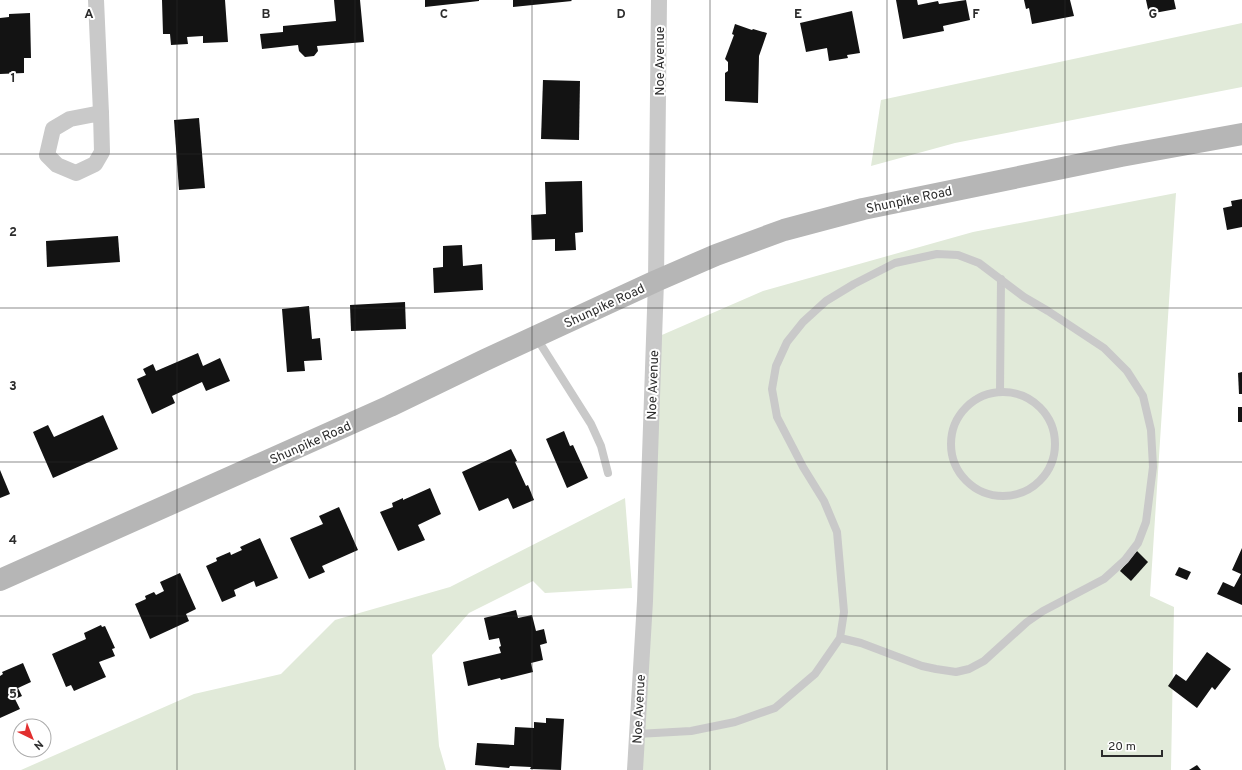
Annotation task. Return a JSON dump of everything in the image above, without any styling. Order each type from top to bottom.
[{"type":"main road","name":"Shunpike Road","points":[[0,580],[390,406],[536,336],[656,281],[716,255],[784,230],[863,209],[1121,156],[1242,134]]},
{"type":"street","points":[[96,0],[101,113]]},
{"type":"street","name":"Noe Avenue","points":[[635,770],[645,601],[656,281],[659,0]]},
{"type":"lane","points":[[637,734],[691,731],[735,722],[775,708],[815,674],[840,638],[844,612],[837,532],[824,501],[803,467],[777,417],[772,389],[776,366],[787,342],[803,322],[826,301],[854,284],[895,263],[936,254],[958,255],[979,263],[1024,297],[1104,348],[1127,371],[1143,396],[1151,430],[1153,467],[1146,522],[1138,543],[1125,560],[1104,579],[1043,611],[1027,622],[984,661],[969,669],[956,672],[936,670],[861,643],[840,638]]},
{"type":"lane","points":[[1000,392],[1001,280]]},
{"type":"lane","points":[[536,336],[592,424],[601,446],[608,473]]},
{"type":"lane","points":[[1000,392],[1019,394],[1036,403],[1048,417],[1055,436],[1055,454],[1047,473],[1034,486],[1016,495],[997,496],[979,490],[964,479],[954,462],[951,443],[955,424],[965,408],[981,396],[1000,392]]},
{"type":"green space","points":[[1242,23],[1242,87],[955,143],[871,166],[881,100]]},
{"type":"green space","points":[[1176,193],[1150,596],[1174,607],[1171,770],[640,770],[655,338],[763,291],[973,232]]},
{"type":"green space","points":[[625,498],[632,588],[545,593],[533,581],[469,613],[432,655],[439,746],[446,770],[21,770],[48,758],[52,758],[52,756],[194,694],[281,674],[335,620],[450,587]]},
{"type":"building","points":[[162,0],[225,0],[228,42],[203,43],[203,36],[187,37],[188,44],[171,45],[170,34],[163,34]]},
{"type":"building","points":[[334,0],[360,0],[364,42],[317,46],[318,51],[314,56],[305,57],[299,51],[298,45],[262,49],[260,34],[283,32],[283,26],[336,21]]},
{"type":"building","points":[[425,0],[479,0],[479,1],[425,7]]},
{"type":"building","points":[[513,0],[571,0],[572,1],[513,7]]},
{"type":"building","points":[[896,0],[917,0],[918,5],[938,1],[939,4],[966,0],[970,20],[943,26],[944,31],[903,39]]},
{"type":"building","points":[[1024,0],[1070,0],[1074,16],[1032,24],[1029,8],[1026,9]]},
{"type":"building","points":[[1146,0],[1174,0],[1176,9],[1149,14]]},
{"type":"building","points":[[852,11],[860,53],[847,55],[848,58],[829,61],[827,48],[806,52],[800,23]]},
{"type":"building","points":[[30,13],[31,58],[24,58],[24,73],[0,74],[0,18],[9,17],[9,14]]},
{"type":"building","points":[[735,24],[767,33],[759,56],[758,103],[725,101],[725,73],[728,71],[728,62],[725,59],[734,35],[732,34]]},
{"type":"building","points":[[543,80],[580,81],[579,140],[541,139]]},
{"type":"building","points":[[199,118],[205,188],[179,190],[174,120]]},
{"type":"building","points":[[582,181],[583,232],[575,233],[576,250],[555,251],[555,239],[532,240],[531,215],[546,214],[545,182]]},
{"type":"building","points":[[1242,199],[1242,227],[1227,230],[1223,208],[1232,206],[1231,201]]},
{"type":"building","points":[[118,236],[120,262],[47,267],[46,241]]},
{"type":"building","points":[[462,245],[463,266],[482,264],[483,290],[434,293],[433,268],[443,267],[443,246]]},
{"type":"building","points":[[405,302],[406,329],[351,331],[350,305]]},
{"type":"building","points":[[309,306],[312,339],[320,338],[322,360],[304,361],[305,371],[287,372],[282,309]]},
{"type":"building","points":[[198,353],[203,366],[220,358],[230,381],[206,391],[202,382],[172,396],[175,403],[152,414],[137,379],[146,375],[143,369],[153,364],[156,371]]},
{"type":"building","points":[[1242,372],[1242,394],[1239,394],[1238,373]]},
{"type":"building","points":[[1238,407],[1242,407],[1242,422],[1238,422]]},
{"type":"building","points":[[103,415],[118,449],[53,478],[33,432],[48,425],[54,437]]},
{"type":"building","points":[[564,431],[570,446],[573,445],[588,478],[567,488],[546,439]]},
{"type":"building","points":[[511,449],[517,461],[515,462],[526,486],[528,485],[534,500],[513,509],[508,498],[479,511],[462,472]]},
{"type":"building","points":[[0,470],[10,494],[0,498]]},
{"type":"building","points":[[430,488],[441,514],[418,525],[425,540],[398,551],[380,512],[393,507],[392,503],[403,498],[403,500]]},
{"type":"building","points":[[339,507],[358,550],[322,566],[325,572],[309,579],[290,538],[323,524],[319,516]]},
{"type":"building","points":[[260,538],[278,578],[256,587],[254,581],[234,590],[236,596],[222,602],[206,566],[217,561],[216,558],[230,552],[231,555],[242,550],[240,547]]},
{"type":"building","points":[[1242,548],[1242,605],[1217,594],[1223,582],[1234,587],[1241,574],[1232,570]]},
{"type":"building","points":[[1137,551],[1148,562],[1131,581],[1120,571]]},
{"type":"building","points":[[1179,567],[1191,572],[1187,580],[1175,575]]},
{"type":"building","points":[[180,573],[196,609],[186,614],[189,621],[150,639],[135,604],[146,599],[145,596],[154,592],[156,595],[164,591],[160,582]]},
{"type":"building","points":[[516,610],[518,618],[532,615],[536,631],[544,629],[547,643],[540,645],[543,660],[531,663],[533,672],[468,686],[463,662],[501,653],[499,638],[489,640],[484,618]]},
{"type":"building","points":[[101,625],[102,627],[105,626],[115,648],[112,649],[115,656],[99,662],[106,677],[74,691],[71,685],[66,687],[52,654],[86,639],[84,633]]},
{"type":"building","points":[[1207,652],[1231,669],[1215,690],[1212,687],[1197,708],[1168,686],[1176,674],[1186,681]]},
{"type":"building","points":[[23,663],[31,682],[18,688],[22,696],[15,699],[20,709],[0,718],[0,676],[3,674],[2,672]]},
{"type":"building","points":[[546,718],[564,719],[561,770],[530,769],[531,767],[510,766],[509,768],[475,765],[477,743],[514,745],[515,727],[534,728],[534,722],[546,723]]},
{"type":"building","points":[[1197,765],[1201,770],[1189,770]]}]
